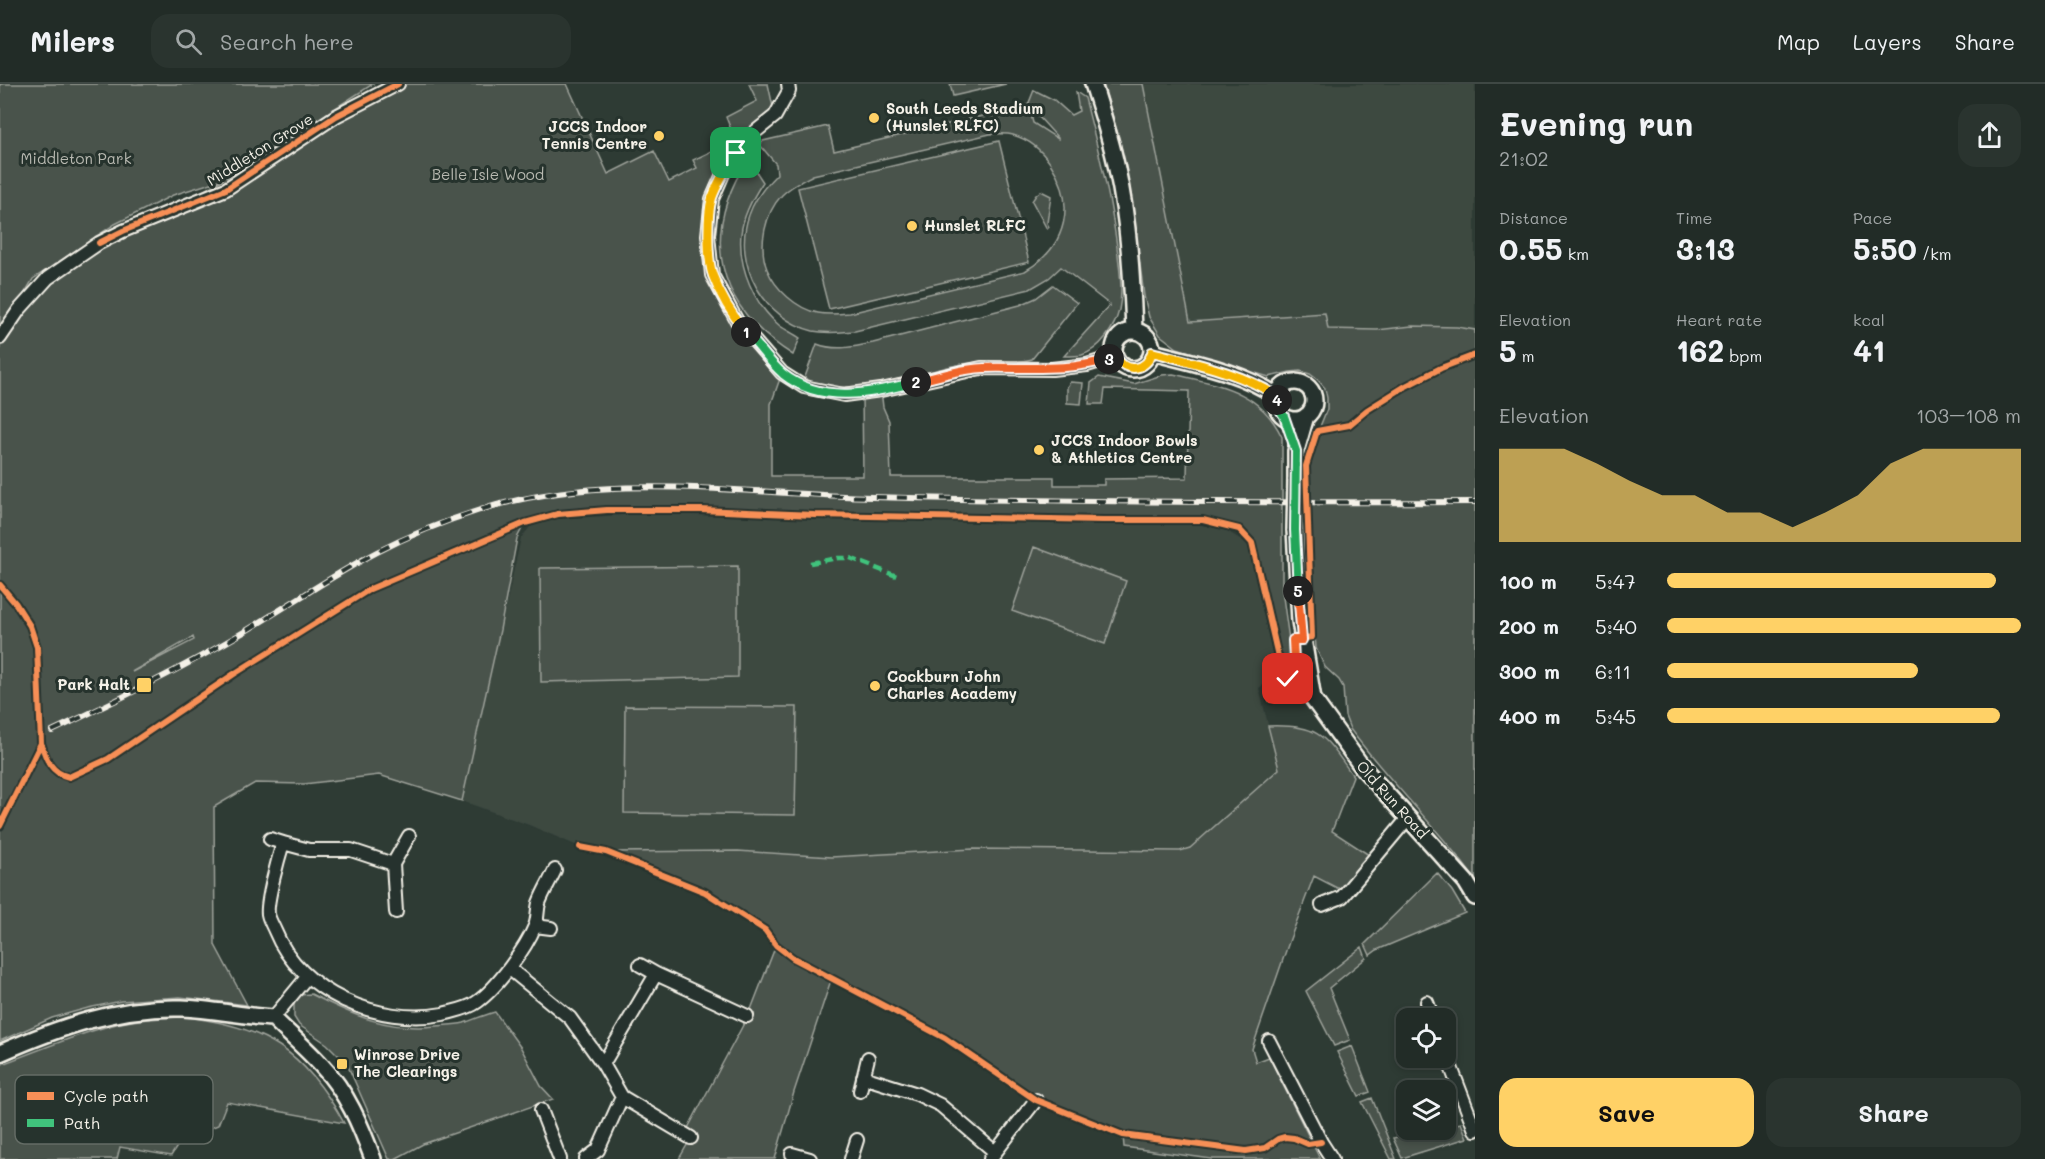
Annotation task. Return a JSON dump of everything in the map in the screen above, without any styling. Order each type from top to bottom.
[{"type":"street","name":"Middleton Grove","points":[[0,338],[19,310],[48,278],[99,243],[226,189],[336,116],[398,84]]},
{"type":"street","points":[[789,84],[789,91],[775,116],[755,132],[736,153],[723,174],[712,199],[708,235],[712,274],[737,321],[782,373],[804,387],[844,395],[881,390],[981,368],[1052,369],[1087,365],[1116,356]]},
{"type":"street","points":[[1093,84],[1110,141],[1122,196],[1131,268],[1134,331]]},
{"type":"street","points":[[1134,331],[1146,337],[1151,344],[1152,352],[1148,362],[1139,368],[1133,369],[1123,365],[1116,356],[1115,346],[1123,334],[1134,331]]},
{"type":"street","points":[[1152,352],[1234,375],[1264,387],[1277,396]]},
{"type":"street","points":[[1294,382],[1306,385],[1314,401],[1313,407],[1306,416],[1296,451],[1284,416],[1278,407],[1277,396],[1289,383],[1294,382]]},
{"type":"street","points":[[1284,416],[1295,419],[1306,416]]},
{"type":"street","name":"Old Run Road","points":[[1296,451],[1295,530],[1300,621],[1313,699],[1351,754],[1466,882],[1475,897]]},
{"type":"street","points":[[1322,905],[1342,897],[1408,818]]},
{"type":"street","points":[[396,912],[393,864],[409,836]]},
{"type":"street","points":[[270,839],[309,850],[351,850],[393,864]]},
{"type":"street","points":[[283,843],[268,913],[281,947],[307,978],[340,998],[369,1009],[398,1015],[430,1016],[457,1011],[476,1003],[495,986],[510,969],[535,926],[539,904],[555,870]]},
{"type":"street","points":[[535,926],[551,928]]},
{"type":"street","points":[[640,965],[747,1016]]},
{"type":"street","points":[[510,969],[570,1018],[603,1064],[622,1097],[692,1138]]},
{"type":"street","points":[[603,1064],[656,974]]},
{"type":"street","points":[[273,1018],[307,978]]},
{"type":"street","points":[[1427,1002],[1429,1008]]},
{"type":"street","points":[[0,1053],[64,1027],[100,1017],[137,1011],[179,1008],[219,1010],[273,1018],[324,1068],[337,1085],[350,1105],[373,1159]]},
{"type":"street","points":[[1269,1041],[1332,1159]]},
{"type":"street","points":[[860,1091],[868,1058]]},
{"type":"street","points":[[1451,1068],[1475,1130]]},
{"type":"street","points":[[863,1077],[917,1094],[940,1105],[993,1155],[1036,1100]]},
{"type":"street","points":[[586,1159],[598,1150],[622,1097]]},
{"type":"street","points":[[541,1110],[560,1159]]},
{"type":"street","points":[[851,1159],[857,1140]]},
{"type":"street","points":[[792,1154],[810,1159]]},
{"type":"shaded area","points":[[1143,84],[1475,84],[1475,330],[1457,327],[1412,326],[1377,330],[1328,329],[1324,313],[1190,322]]},
{"type":"shaded area","name":"Cockburn John Charles Academy","points":[[639,514],[1202,525],[1227,531],[1248,544],[1272,653],[1274,668],[1272,676],[1259,688],[1279,769],[1190,848],[1180,851],[973,849],[831,857],[738,851],[606,852],[580,847],[529,825],[462,801],[521,538],[530,527],[556,519]]},
{"type":"green space","points":[[0,84],[373,84],[226,178],[398,84],[567,84],[608,174],[654,151],[669,182],[697,168],[693,160],[723,146],[721,139],[732,132],[726,117],[757,101],[749,84],[768,84],[775,116],[755,132],[712,199],[712,275],[737,321],[782,373],[771,404],[771,476],[863,476],[862,394],[881,390],[883,407],[889,421],[891,477],[1054,477],[1054,485],[1104,485],[1104,479],[1187,478],[1189,391],[1105,389],[1103,404],[1089,404],[1091,383],[1099,377],[1134,384],[1173,374],[1222,386],[1250,399],[1262,409],[1273,421],[1282,437],[1282,590],[1291,654],[1286,679],[1285,681],[1278,677],[1280,665],[1252,543],[1239,529],[1203,520],[607,510],[558,514],[525,523],[517,538],[500,630],[462,801],[379,775],[304,784],[255,783],[214,807],[215,945],[247,1005],[180,997],[121,1001],[52,1018],[0,1041],[0,338],[48,278],[224,179],[173,195],[115,224],[33,279],[0,335]],"holes":[[[193,637],[194,640],[132,672]]]},
{"type":"green space","points":[[950,84],[1006,84],[953,96]]},
{"type":"green space","points":[[1103,84],[1143,84],[1190,322],[1325,313],[1328,329],[1377,330],[1412,326],[1457,327],[1475,330],[1475,879],[1350,729],[1345,716],[1343,687],[1325,667],[1316,648],[1312,596],[1309,463],[1327,409],[1325,388],[1310,374],[1300,371],[1269,377],[1177,348],[1160,335],[1149,317],[1144,296],[1132,201],[1120,141]]},
{"type":"green space","points":[[1034,90],[1054,100],[1071,115],[1079,111],[1076,92],[1085,98],[1108,195],[1121,282],[1117,317],[1106,337],[1095,348],[1082,355],[1064,356],[1110,305],[1061,267],[1049,278],[1030,289],[855,331],[829,333],[795,325],[780,315],[756,287],[745,252],[745,234],[751,209],[760,193],[777,174],[776,164],[760,145],[763,141],[828,126],[834,151],[1028,105]],"holes":[[[1029,106],[1058,138],[1058,139],[1033,123]],[[990,134],[1010,134],[1030,142],[1050,163],[1063,193],[1065,208],[1058,237],[1050,250],[1025,271],[850,313],[826,314],[810,311],[795,303],[775,284],[764,260],[763,240],[771,211],[776,202],[789,189],[813,175]]]},
{"type":"green space","points":[[999,141],[1029,262],[829,309],[798,188]]},
{"type":"green space","points":[[748,159],[763,182],[744,220],[741,234],[742,259],[755,296],[763,307],[780,326],[800,338],[793,355],[767,336],[747,315],[732,292],[723,268],[720,242],[724,215],[733,187]]},
{"type":"green space","points":[[1041,191],[1051,196],[1047,229],[1032,201]]},
{"type":"green space","points":[[1053,285],[1077,303],[1032,359],[962,364],[881,383],[858,386],[836,387],[818,384],[805,377],[817,344],[838,348],[873,343],[1020,305],[1036,298]]},
{"type":"green space","points":[[1070,382],[1083,383],[1081,404],[1067,403],[1067,387]]},
{"type":"green space","points":[[1034,547],[1126,581],[1105,644],[1012,611]]},
{"type":"green space","points":[[738,566],[738,677],[541,682],[540,568]]},
{"type":"green space","points":[[625,706],[797,707],[795,815],[624,813]]},
{"type":"green space","points":[[1268,726],[1300,727],[1311,731],[1320,736],[1335,751],[1353,776],[1332,831],[1369,855],[1342,888],[1337,888],[1314,876],[1252,1049],[1256,1062],[1269,1057],[1320,1159],[1212,1159],[1124,1147],[1123,1135],[1036,1100],[945,1038],[831,980],[794,1092],[775,1159],[679,1159],[691,1138],[687,1130],[750,1012],[776,945],[761,929],[721,901],[606,852],[738,851],[831,857],[973,849],[1180,851],[1190,848],[1279,769]]},
{"type":"green space","points":[[1437,873],[1452,891],[1465,913],[1370,955],[1365,944]]},
{"type":"green space","points":[[1362,947],[1366,958],[1329,988],[1350,1040],[1334,1046],[1306,991]]},
{"type":"green space","points":[[311,994],[371,1020],[402,1026],[461,1024],[495,1012],[521,1048],[541,1086],[553,1099],[423,1144],[395,1159],[389,1159],[347,1064],[327,1044],[299,1025],[294,1017],[294,1002],[300,995]]},
{"type":"green space","points":[[183,1017],[212,1021],[259,1035],[279,1046],[314,1077],[344,1123],[227,1102],[218,1125],[213,1127],[213,1075],[15,1075],[15,1144],[178,1144],[171,1156],[120,1147],[117,1159],[0,1159],[0,1065],[109,1026],[155,1018]]},
{"type":"green space","points":[[1352,1046],[1370,1092],[1359,1096],[1337,1052]]},
{"type":"green space","points":[[1372,1098],[1396,1159],[1391,1159],[1362,1102]]},
{"type":"green space","points":[[1461,1123],[1467,1138],[1402,1158],[1393,1138],[1396,1137],[1396,1140],[1456,1140],[1456,1124]]},
{"type":"railway","points":[[52,731],[192,662],[341,572],[389,546],[467,514],[528,498],[577,491],[675,487],[947,499],[1475,502]]},
{"type":"marked path","points":[[810,563],[850,558],[899,577]]},
{"type":"cycle path","points":[[99,243],[226,189],[336,116],[398,84]]},
{"type":"cycle path","points":[[1277,695],[1289,677],[1293,663],[1293,640],[1312,637],[1306,466],[1317,431],[1349,425],[1367,410],[1404,387],[1441,368],[1475,355]]},
{"type":"cycle path","points":[[41,743],[47,760],[54,769],[69,777],[108,759],[234,674],[370,589],[525,523],[558,514],[607,510],[1203,520],[1239,529],[1252,543],[1280,665],[1271,700]]},
{"type":"cycle path","points":[[0,585],[30,626],[37,647],[41,743],[0,826]]},
{"type":"cycle path","points":[[580,847],[606,852],[705,892],[765,930],[776,945],[793,958],[945,1038],[1036,1100],[1123,1135],[1246,1151],[1265,1148],[1285,1137],[1308,1144],[1321,1142]]},
{"type":"place","name":"South Leeds Stadium (Hunslet RLFC)","points":[[874,118]]},
{"type":"place","name":"JCCS Indoor Tennis Centre","points":[[659,136]]},
{"type":"place","name":"Hunslet RLFC","points":[[912,226]]},
{"type":"place","name":"JCCS Indoor Bowls & Athletics Centre","points":[[1039,450]]},
{"type":"place","name":"Park Halt","points":[[144,685]]},
{"type":"place","name":"Cockburn John Charles Academy","points":[[875,686]]},
{"type":"place","name":"Winrose Drive The Clearings","points":[[342,1064]]},
{"type":"route","points":[[736,153],[723,174],[712,199],[708,235],[712,274],[737,321],[782,373],[804,387],[844,395],[862,394],[981,368],[1052,369],[1087,365],[1116,356],[1120,363],[1133,369],[1144,366],[1152,352],[1234,375],[1264,387],[1277,396],[1278,407],[1284,416],[1296,451],[1295,530],[1302,640],[1293,640],[1294,660],[1288,679]]},
{"type":"park label","name":"Middleton Park","points":[[76,159]]},
{"type":"park label","name":"Belle Isle Wood","points":[[488,175]]}]
